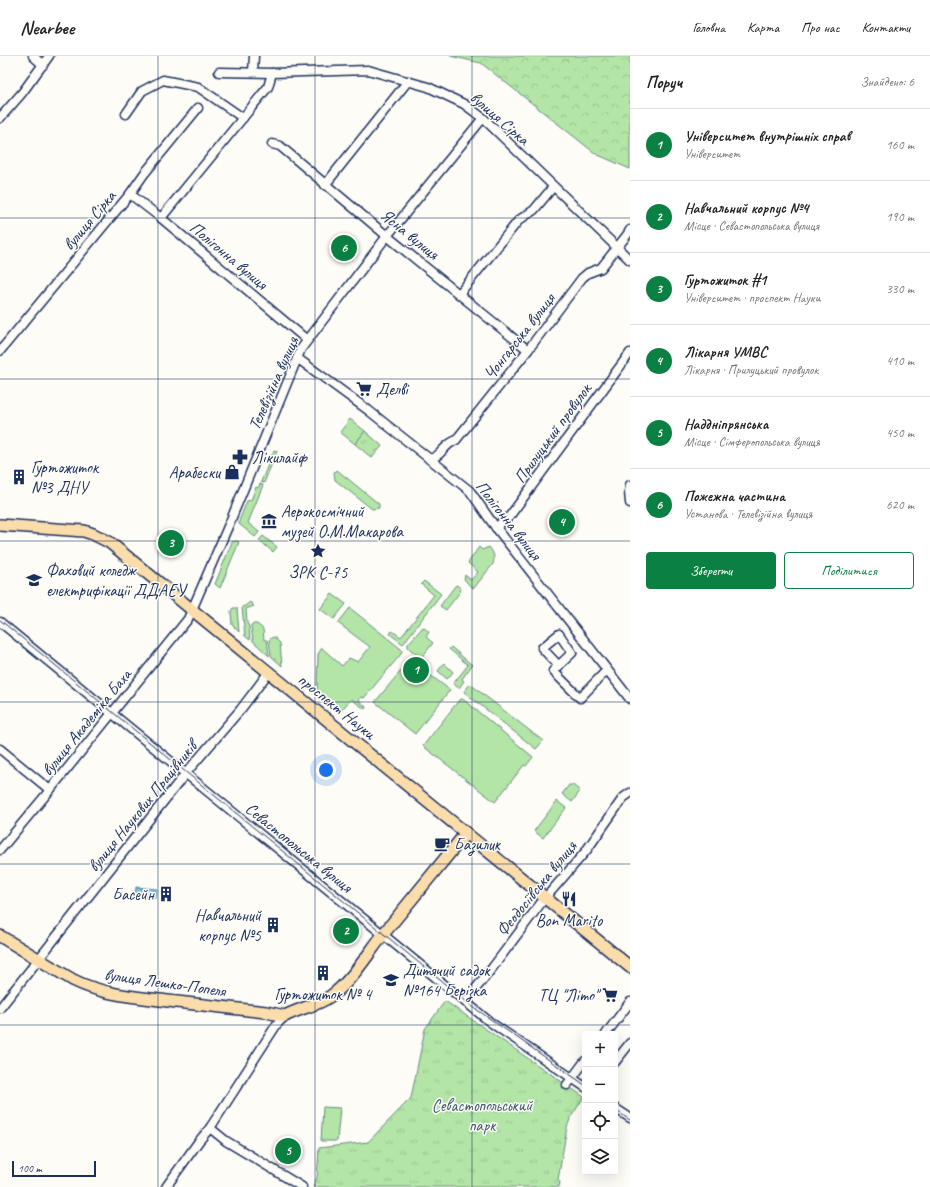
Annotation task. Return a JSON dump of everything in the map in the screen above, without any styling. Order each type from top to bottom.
[{"type":"main road","name":"проспект Науки","points":[[0,525],[84,531],[109,542],[630,967]]},
{"type":"main road","points":[[285,1016],[327,999],[337,991],[360,965],[466,833]]},
{"type":"main road","name":"вулиця Лешко-Попеля","points":[[0,936],[84,985],[102,992],[266,1012],[285,1016]]},
{"type":"street","points":[[33,56],[43,65]]},
{"type":"street","points":[[0,118],[22,93],[49,56]]},
{"type":"street","points":[[253,72],[254,56]]},
{"type":"street","name":"вулиця Сірка","points":[[218,72],[272,73],[368,70],[428,87],[464,104],[483,118],[630,260]]},
{"type":"street","points":[[161,218],[268,87],[272,73]]},
{"type":"street","points":[[126,114],[142,91],[163,80],[198,87],[243,118]]},
{"type":"street","points":[[325,185],[408,82]]},
{"type":"street","name":"вулиця Сірка","points":[[0,351],[130,194],[144,174],[198,108]]},
{"type":"street","name":"Телевізійна вулиця","points":[[192,610],[227,529],[301,348],[388,236],[483,118]]},
{"type":"street","name":"Ясна вулиця","points":[[272,144],[280,146],[325,185],[528,350]]},
{"type":"street","points":[[459,294],[519,220],[534,210],[554,187]]},
{"type":"street","name":"Полігонна вулиця","points":[[130,194],[161,218],[307,340]]},
{"type":"street","name":"Чонгарська вулиця","points":[[430,459],[435,458],[447,446],[456,440],[528,350],[582,278],[588,273],[601,268],[630,230]]},
{"type":"street","name":"Прилуцький провулок","points":[[496,528],[510,517],[630,353]]},
{"type":"street","name":"Полігонна вулиця","points":[[297,358],[368,410],[470,491],[496,528],[630,699]]},
{"type":"street","points":[[630,485],[630,503]]},
{"type":"street","name":"вулиця Академіка Баха","points":[[0,850],[184,625],[192,610]]},
{"type":"street","name":"Севастопольська вулиця","points":[[0,622],[465,1002],[570,1082],[582,1086]]},
{"type":"street","points":[[559,666],[553,671],[580,698],[607,670]]},
{"type":"street","name":"вулиця Наукових Працівників","points":[[39,959],[186,773],[241,709],[269,672]]},
{"type":"street","points":[[0,749],[50,790]]},
{"type":"street","name":"Феодосіївська вулиця","points":[[465,1002],[546,898],[586,851],[623,798],[630,793]]},
{"type":"street","points":[[0,1008],[39,959]]},
{"type":"street","points":[[608,1031],[630,1002]]},
{"type":"street","points":[[166,1187],[210,1128],[277,1024],[285,1016]]},
{"type":"street","points":[[618,1058],[630,1043]]},
{"type":"street","points":[[570,1082],[582,1065]]},
{"type":"street","points":[[618,1110],[630,1118]]},
{"type":"street","points":[[210,1128],[226,1141],[291,1184],[302,1187]]},
{"type":"green space","points":[[450,56],[630,56],[630,169],[596,154],[481,63]]},
{"type":"green space","points":[[350,419],[365,431],[355,444],[340,432]]},
{"type":"green space","points":[[365,431],[382,446],[372,458],[355,444]]},
{"type":"green space","points":[[274,450],[277,451],[264,483],[261,482]]},
{"type":"green space","points":[[337,470],[379,504],[379,508],[372,509],[335,480],[334,472]]},
{"type":"green space","points":[[260,484],[263,485],[248,523],[259,532],[255,537],[239,524],[239,521],[247,501],[251,500],[256,487],[258,488]]},
{"type":"green space","points":[[263,536],[277,547],[273,552],[259,540]]},
{"type":"green space","points":[[232,542],[239,542],[220,588],[215,584]]},
{"type":"green space","points":[[479,547],[482,550],[489,547],[494,555],[494,559],[493,564],[474,588],[471,587],[464,579],[465,575],[471,580],[478,572],[468,563]]},
{"type":"green space","points":[[424,581],[441,594],[403,644],[390,634],[392,631],[401,637],[434,595],[421,584]]},
{"type":"green space","points":[[457,585],[461,589],[460,592],[446,610],[440,606]]},
{"type":"green space","points":[[332,594],[346,604],[334,619],[320,609]]},
{"type":"green space","points":[[250,602],[254,606],[246,609],[250,640],[245,636],[242,607]]},
{"type":"green space","points":[[233,608],[237,608],[239,632],[232,625],[231,611]]},
{"type":"green space","points":[[350,608],[402,651],[364,698],[361,697],[359,701],[366,707],[365,709],[351,699],[339,713],[317,694],[318,654],[322,648],[342,666],[349,658],[358,662],[370,647],[338,623]]},
{"type":"green space","points":[[252,624],[257,624],[263,629],[264,640],[267,640],[269,656],[253,641]]},
{"type":"green space","points":[[423,627],[429,632],[426,637],[433,643],[421,658],[408,647],[408,644]]},
{"type":"green space","points":[[274,637],[280,643],[282,666],[271,656],[269,640]]},
{"type":"green space","points":[[451,647],[472,665],[462,679],[464,681],[459,688],[453,684],[468,665],[449,649]]},
{"type":"green space","points":[[410,660],[450,690],[415,734],[375,702]]},
{"type":"green space","points":[[444,663],[453,672],[447,679],[438,671]]},
{"type":"green space","points":[[470,684],[543,741],[536,749],[464,692]]},
{"type":"green space","points":[[462,699],[533,757],[526,766],[524,765],[495,802],[423,746],[459,700]]},
{"type":"green space","points":[[569,785],[573,785],[580,791],[572,802],[562,794]]},
{"type":"green space","points":[[557,801],[566,808],[543,838],[534,831]]},
{"type":"green space","name":"Севастопольський парк","points":[[445,1001],[582,1096],[582,1100],[571,1117],[567,1127],[558,1180],[560,1182],[559,1187],[313,1187],[317,1177],[319,1148],[368,1142],[411,1098],[425,1029]]},
{"type":"green space","points":[[323,1107],[340,1108],[337,1141],[321,1141]]},
{"type":"water","points":[[136,887],[157,889],[156,898],[135,896]]},
{"type":"tram line","points":[[0,620],[473,1007],[582,1083]]},
{"type":"tram line","points":[[618,1112],[630,1120]]},
{"type":"place","name":"Пожежна частина","points":[[344,248]]},
{"type":"place","name":"Делві","points":[[364,389]]},
{"type":"place","name":"Лікилайф","points":[[240,457]]},
{"type":"place","name":"Арабески","points":[[232,472]]},
{"type":"place","name":"Гуртожиток №3 ДНУ","points":[[19,477]]},
{"type":"place","name":"Аерокосмічний музей О.М.Макарова","points":[[269,521]]},
{"type":"place","name":"Лікарня УМВС","points":[[562,522]]},
{"type":"place","name":"Гуртожиток #1","points":[[171,543]]},
{"type":"place","name":"ЗРК С-75","points":[[318,551]]},
{"type":"place","name":"Фаховий коледж електрифікації ДДАЕУ","points":[[34,580]]},
{"type":"place","name":"Університет внутрішніх справ","points":[[416,670]]},
{"type":"place","name":"Базилик","points":[[442,844]]},
{"type":"place","name":"Басейн","points":[[166,894]]},
{"type":"place","name":"Bon Marito","points":[[569,899]]},
{"type":"place","name":"Навчальний корпус №5","points":[[273,925]]},
{"type":"place","name":"Навчальний корпус №4","points":[[346,931]]},
{"type":"place","name":"Гуртожиток № 4","points":[[323,973]]},
{"type":"place","name":"Дитячий садок №164 Берізка","points":[[391,980]]},
{"type":"place","name":"ТЦ \"Літо\"","points":[[610,995]]},
{"type":"place","name":"Наддніпрянська","points":[[288,1151]]}]
